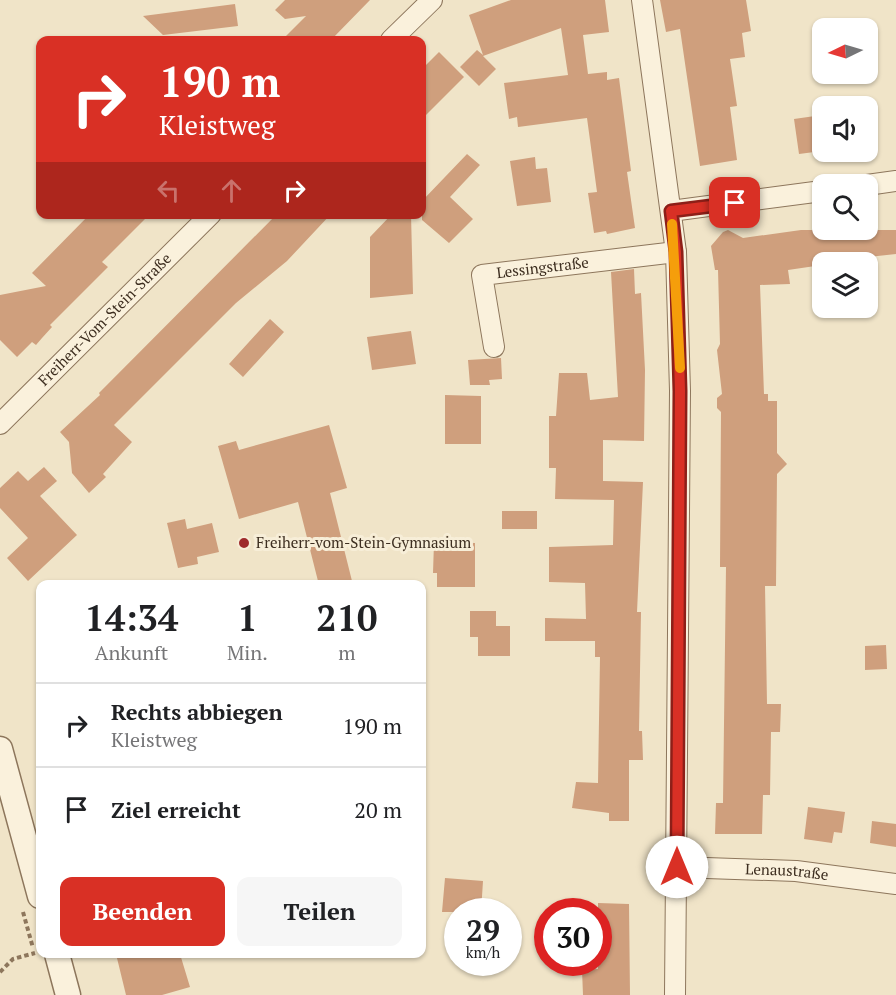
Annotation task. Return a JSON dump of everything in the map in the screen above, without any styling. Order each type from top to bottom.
[{"type":"street","points":[[395,36],[432,0]]},
{"type":"street","points":[[642,0],[676,252],[680,391],[675,995]]},
{"type":"street","points":[[878,183],[896,181]]},
{"type":"street","points":[[671,211],[812,192]]},
{"type":"street","name":"Freiherr-Vom-Stein-Straße","points":[[0,424],[207,219]]},
{"type":"street","name":"Lessingstraße","points":[[494,347],[482,275],[676,252]]},
{"type":"street","points":[[0,749],[36,881]]},
{"type":"street","name":"Lenaustraße","points":[[677,867],[796,871],[896,884]]},
{"type":"street","points":[[49,958],[69,995]]},
{"type":"path","points":[[0,972],[14,959],[36,955]]},
{"type":"building","points":[[285,0],[370,0],[335,36],[286,36],[306,16],[285,19],[275,10]]},
{"type":"building","points":[[511,0],[605,0],[609,32],[583,35],[588,74],[607,72],[607,80],[619,78],[631,171],[627,172],[635,228],[607,234],[606,231],[594,233],[588,193],[597,192],[587,118],[518,127],[517,117],[509,119],[504,83],[568,75],[561,28],[483,56],[496,69],[479,86],[460,67],[477,50],[483,55],[469,15]]},
{"type":"building","points":[[660,0],[746,0],[751,31],[742,33],[745,57],[730,59],[737,106],[730,107],[737,160],[700,166],[680,29],[666,32]]},
{"type":"building","points":[[235,4],[238,26],[163,35],[143,16]]},
{"type":"building","points":[[439,52],[464,77],[426,115],[426,65]]},
{"type":"building","points":[[812,116],[812,152],[799,154],[794,119]]},
{"type":"building","points":[[467,154],[480,165],[450,197],[473,219],[449,243],[422,220],[426,219],[426,197]]},
{"type":"building","points":[[535,157],[536,169],[547,168],[551,202],[517,206],[510,161]]},
{"type":"building","points":[[85,219],[145,219],[102,262],[108,267],[50,325],[52,327],[36,345],[32,342],[17,357],[0,340],[0,295],[46,286],[32,273]]},
{"type":"building","points":[[272,219],[326,219],[287,261],[236,303],[114,425],[132,442],[103,474],[106,477],[89,493],[72,473],[69,442],[60,432],[100,395],[99,393]]},
{"type":"building","points":[[387,219],[411,219],[413,294],[370,298],[370,237]]},
{"type":"building","points":[[728,230],[743,238],[812,230],[812,240],[878,240],[878,230],[896,230],[896,254],[878,256],[878,252],[812,252],[812,266],[788,270],[790,284],[760,285],[764,394],[768,394],[768,401],[777,401],[777,453],[787,464],[777,474],[776,586],[765,586],[767,704],[781,704],[780,732],[771,732],[770,795],[763,795],[762,834],[715,834],[716,803],[723,803],[726,567],[720,567],[721,412],[717,408],[717,398],[722,394],[717,350],[720,344],[718,270],[715,270],[711,246],[723,232]]},
{"type":"building","points":[[634,269],[635,294],[641,293],[645,370],[644,441],[603,440],[603,481],[643,482],[637,612],[641,612],[639,731],[642,731],[643,760],[629,760],[629,821],[609,821],[609,813],[572,808],[576,782],[598,783],[600,657],[595,657],[595,641],[545,641],[545,618],[586,619],[585,583],[549,582],[549,547],[613,545],[614,500],[555,499],[556,468],[549,468],[549,416],[556,416],[559,373],[587,373],[590,400],[618,397],[611,272]]},
{"type":"building","points":[[270,319],[284,332],[243,377],[229,364]]},
{"type":"building","points":[[411,331],[416,364],[372,370],[367,337]]},
{"type":"building","points":[[501,358],[502,379],[489,380],[490,385],[470,385],[468,360]]},
{"type":"building","points":[[445,395],[481,396],[481,444],[445,444]]},
{"type":"building","points":[[329,425],[347,488],[330,493],[352,580],[318,580],[298,502],[239,519],[218,446],[236,441],[239,450]]},
{"type":"building","points":[[44,467],[57,481],[40,496],[77,535],[28,581],[7,558],[28,538],[0,508],[0,488],[18,471],[28,481]]},
{"type":"building","points":[[502,511],[537,511],[537,529],[502,529]]},
{"type":"building","points":[[185,519],[187,529],[212,523],[219,552],[197,557],[198,564],[178,568],[167,523]]},
{"type":"building","points":[[434,542],[475,543],[475,587],[437,587],[437,573],[433,573]]},
{"type":"building","points":[[470,611],[496,611],[496,626],[510,626],[510,656],[478,656],[478,637],[470,637]]},
{"type":"building","points":[[886,645],[887,669],[865,670],[865,646]]},
{"type":"building","points":[[808,807],[845,812],[842,833],[834,832],[832,843],[804,839]]},
{"type":"building","points":[[872,821],[896,824],[896,847],[870,843]]},
{"type":"building","points":[[445,878],[483,881],[482,898],[444,898],[444,912],[442,912]]},
{"type":"building","points":[[612,903],[629,904],[630,995],[583,995],[582,976],[612,976]]},
{"type":"building","points":[[117,958],[181,958],[190,987],[162,995],[126,995]]},
{"type":"slow traffic","points":[[672,224],[676,252],[680,368]]},
{"type":"place","name":"Freiherr-vom-Stein-Gymnasium","points":[[244,543]]},
{"type":"route","points":[[677,867],[680,391],[676,252],[671,211],[735,203]]}]
